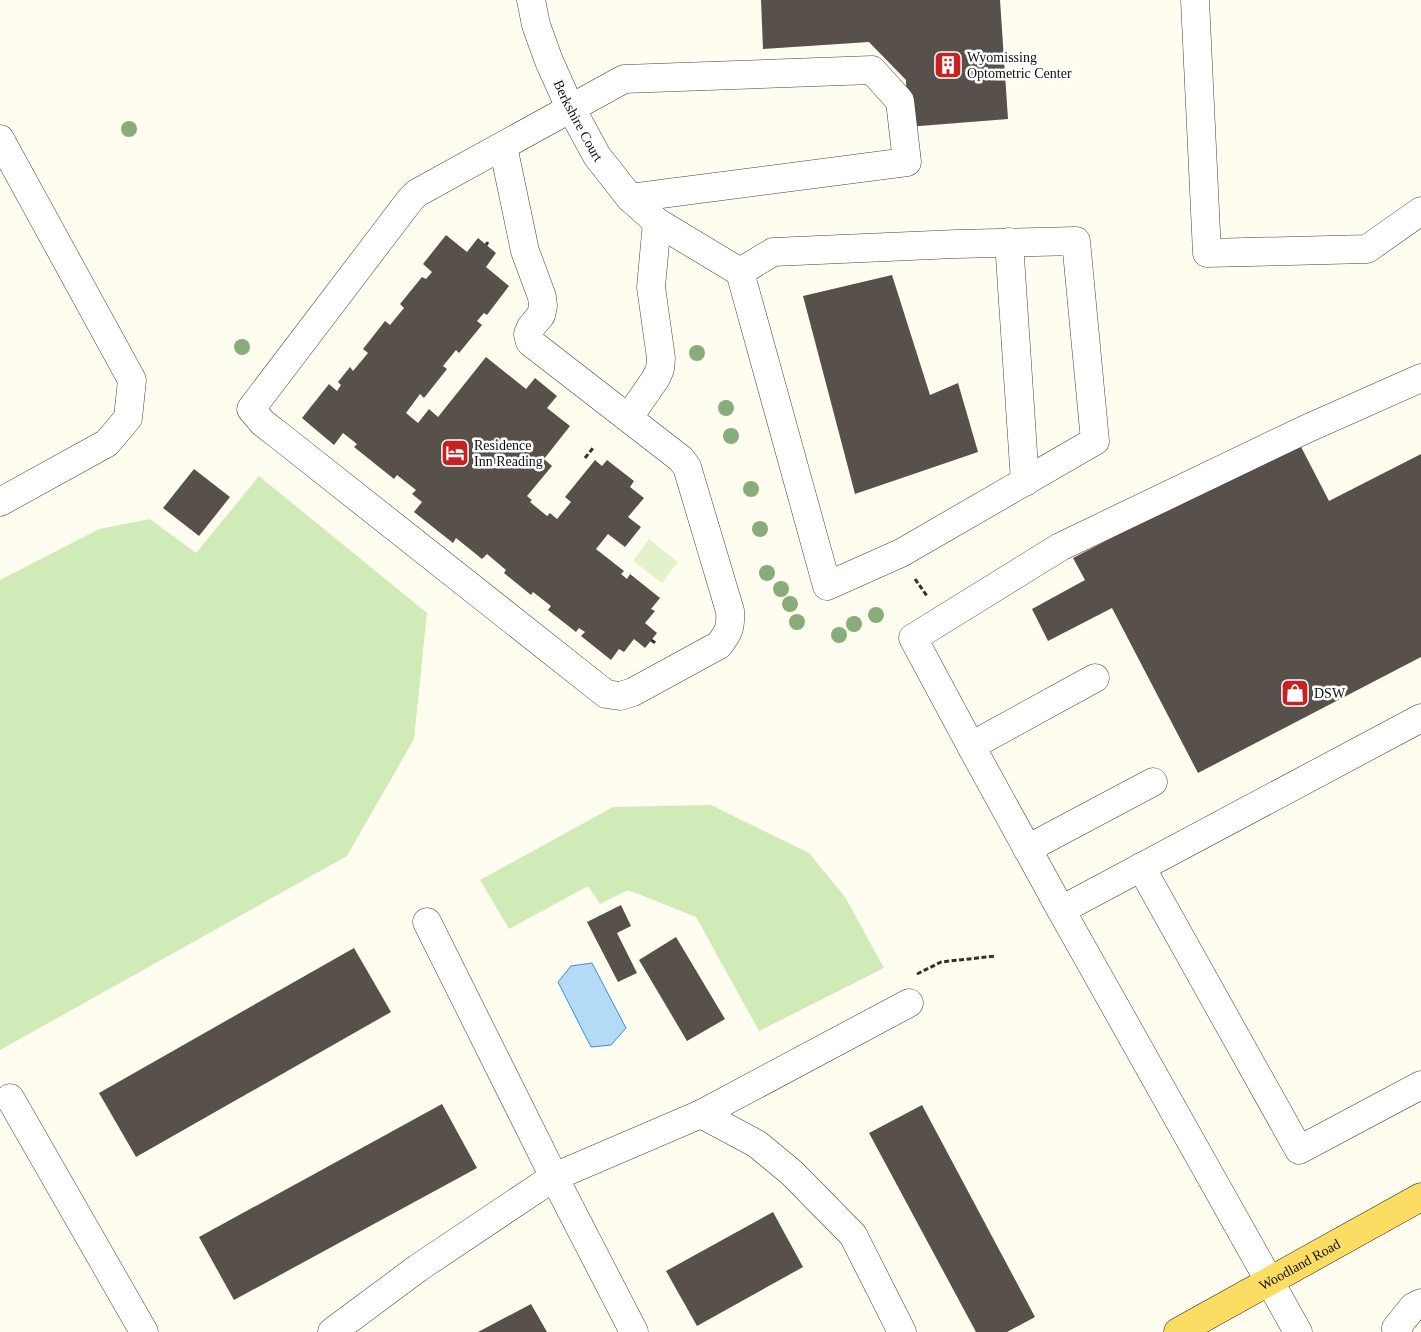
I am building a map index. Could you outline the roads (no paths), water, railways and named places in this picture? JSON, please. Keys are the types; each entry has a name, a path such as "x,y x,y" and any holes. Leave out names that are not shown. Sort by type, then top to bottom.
{"main road":[{"name":"Woodland Road","path":"1178,1332 1421,1197"}],"street":[{"name":"Berkshire Court","path":"531,0 536,25 548,61 571,109 597,156 630,198 657,222 740,272"},
{"path":"1195,0 1207,253 1367,249 1421,211"},
{"path":"503,146 526,251 542,297 541,315 528,334 530,342 675,453 687,467 730,611 731,624 728,634 719,646 633,692 620,696 606,694 263,423 251,409 410,200 418,194 503,146 624,79 872,70 900,101 907,162 630,198"},
{"path":"0,139 132,380 128,418 107,443 0,502"},
{"path":"629,417 656,378 660,369 661,358 651,287 657,222"},
{"path":"1076,241 1095,441 901,553 827,586 740,272 773,252 1009,242 1076,241"},
{"path":"1009,242 1025,482"},
{"path":"1298,1332 1027,849 913,638 1060,547 1304,430 1421,378"},
{"path":"971,746 1095,678"},
{"path":"1061,910 1421,718"},
{"path":"1027,849 1153,782"},
{"path":"1141,867 1299,1150 1421,1085"},
{"path":"426,922 634,1332"},
{"path":"332,1332 418,1268 554,1177 701,1114 909,1003"},
{"path":"10,1098 144,1332"},
{"path":"701,1114 758,1144 792,1173 853,1235 902,1332"},
{"path":"1398,1332 1396,1328 1413,1307 1421,1303"}],"water":[{"path":"592,963 626,1028 611,1045 591,1047 558,982 571,966"}],"place":[{"name":"Wyomissing Optometric Center","path":"948,65"},
{"name":"Residence Inn Reading","path":"455,453"},
{"name":"DSW","path":"1295,693"}]}
